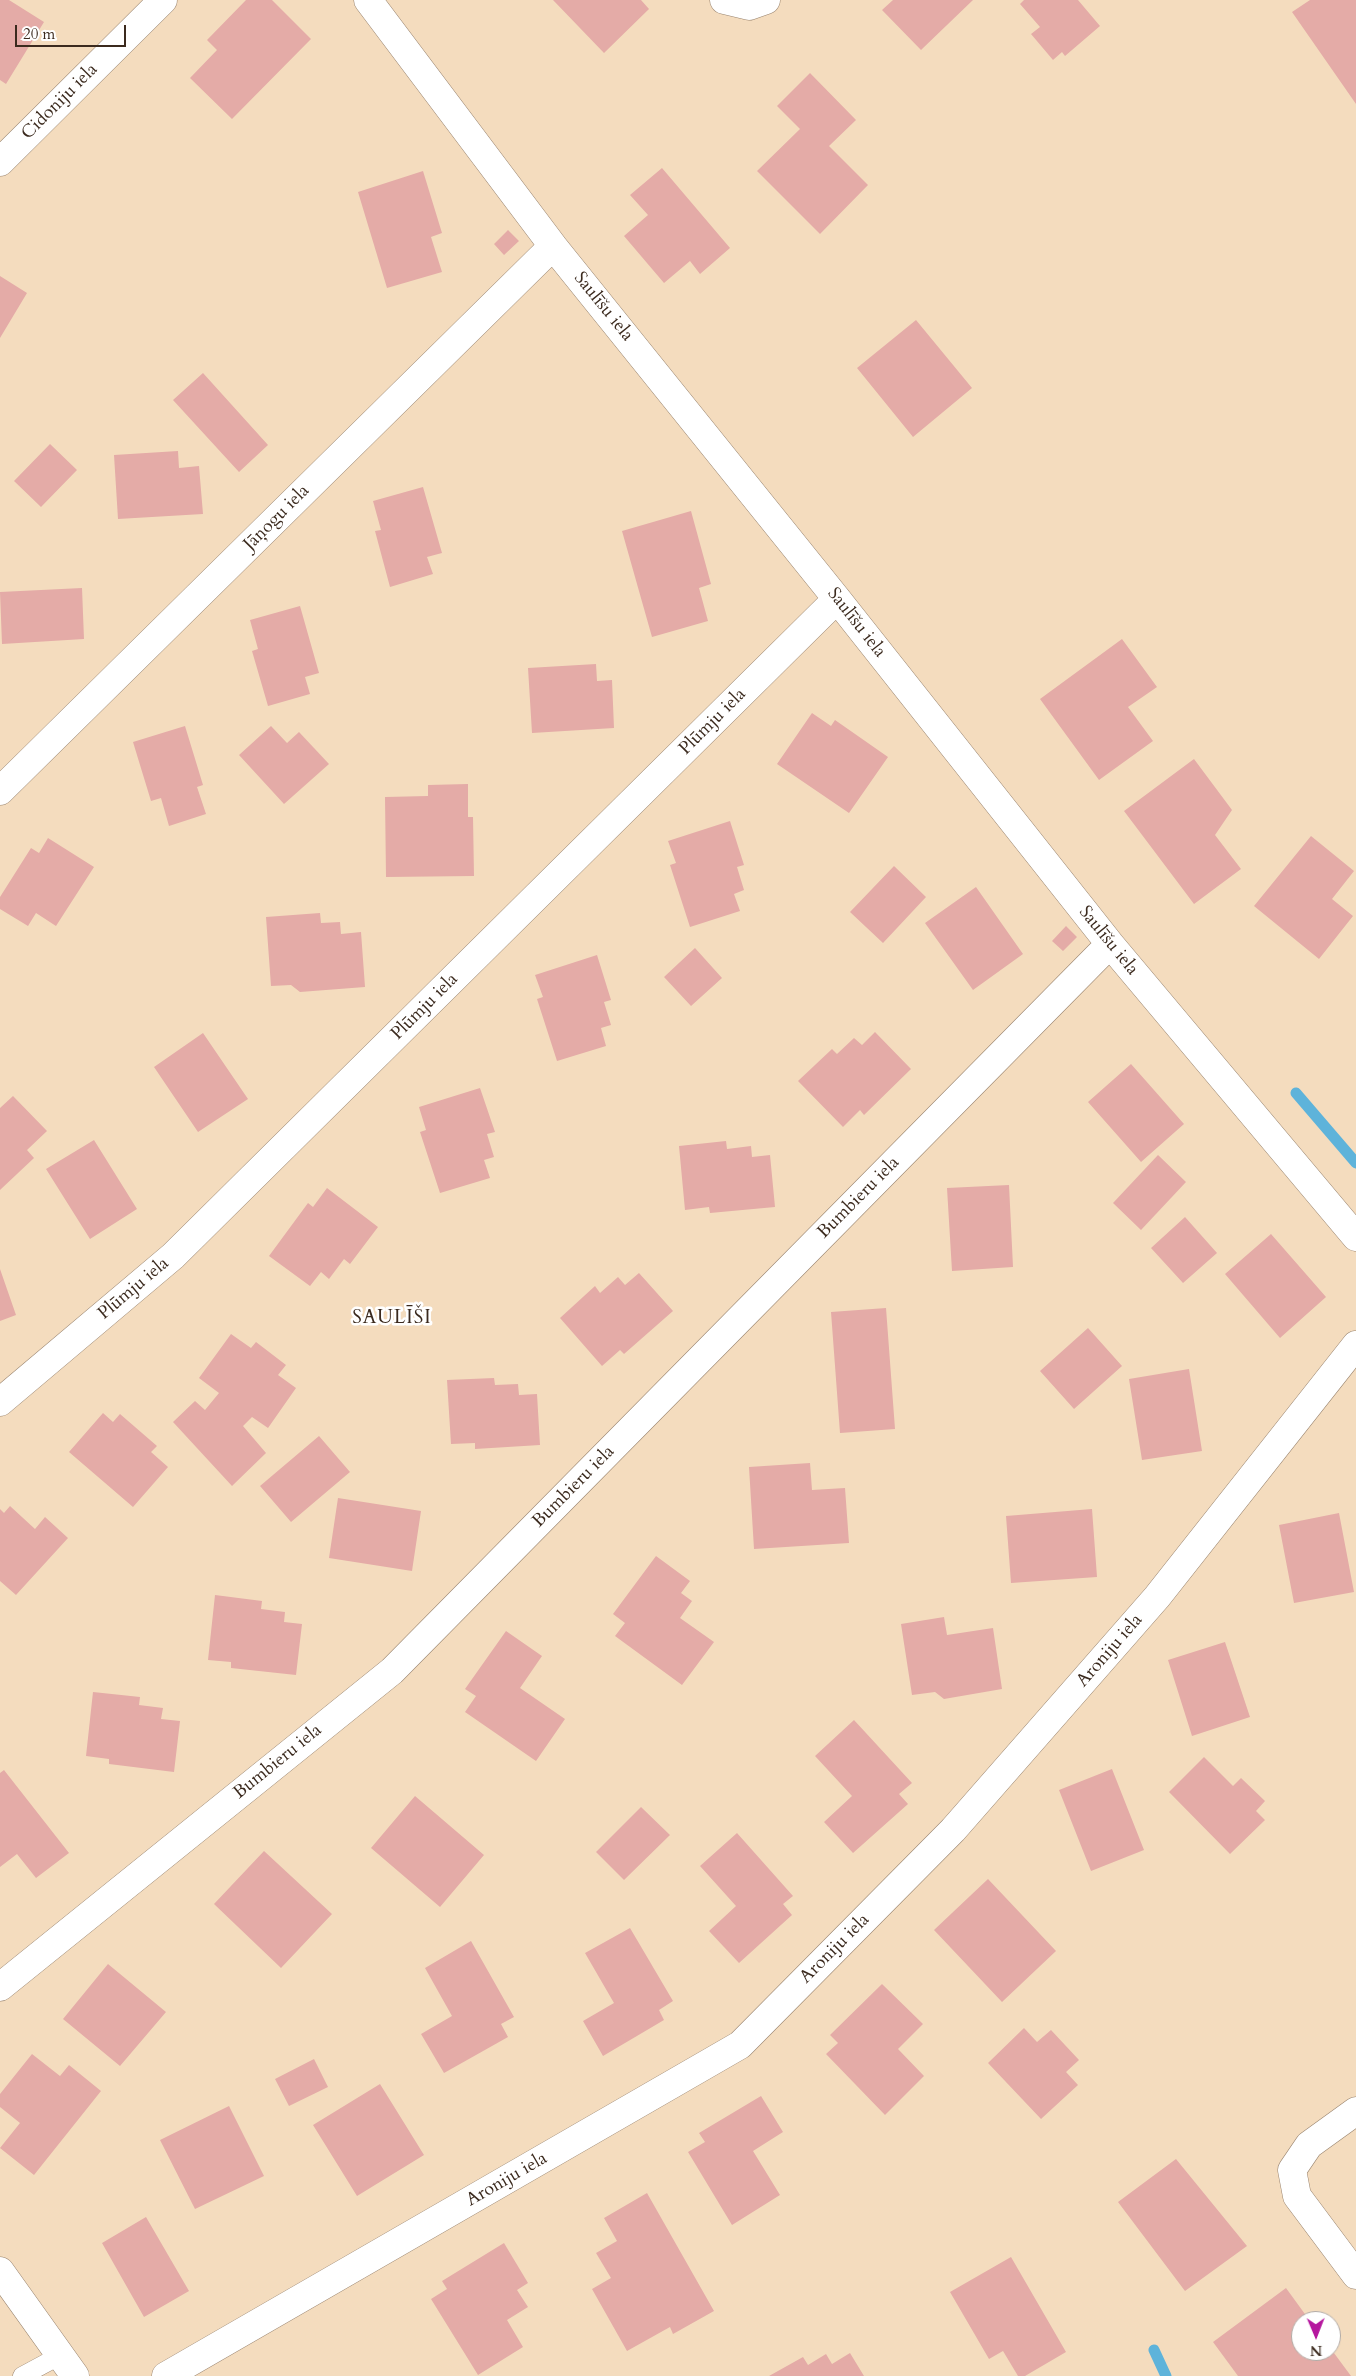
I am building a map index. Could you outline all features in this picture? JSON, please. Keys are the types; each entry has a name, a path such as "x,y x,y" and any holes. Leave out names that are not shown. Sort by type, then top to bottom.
{"street":[{"name":"Cidoniju iela","path":"0,162 163,0"},
{"name":"Saulīšu iela","path":"368,0 553,246 837,599 1110,944 1356,1237"},
{"path":"724,0 749,6 766,0"},
{"name":"Jāņogu iela","path":"0,791 553,246"},
{"name":"Plūmju iela","path":"0,1402 173,1256 837,599"},
{"name":"Bumbieru iela","path":"0,1987 392,1671 1110,944"},
{"name":"Aroniju iela","path":"166,2376 740,2045 953,1830 1157,1597 1356,1345"},
{"path":"1356,2111 1309,2145 1292,2170 1297,2196 1356,2275"},
{"path":"0,2271 68,2366"}],"lane":[{"path":"22,2376 68,2366"}],"building":[{"path":"0,0 9,0 44,22 6,84 0,80"},
{"path":"246,0 272,0 311,39 232,119 190,78 217,50 207,40"},
{"path":"553,0 641,0 649,9 604,53"},
{"path":"893,0 973,0 921,50 882,10"},
{"path":"1024,0 1078,0 1100,26 1065,56 1062,52 1053,60 1031,34 1040,27 1020,4"},
{"path":"1310,0 1356,0 1356,104 1292,12"},
{"path":"810,73 856,120 829,146 868,185 820,234 757,171 800,129 777,106"},
{"path":"662,168 730,248 700,274 690,261 664,283 624,236 648,215 630,195"},
{"path":"423,171 442,233 431,237 442,272 387,288 358,192"},
{"path":"508,230 519,241 504,255 494,244"},
{"path":"0,276 27,293 0,338"},
{"path":"916,320 972,388 913,437 857,368"},
{"path":"203,373 268,445 239,472 173,400"},
{"path":"50,444 77,470 41,507 14,481"},
{"path":"178,451 179,468 199,466 203,514 118,519 114,455"},
{"path":"423,487 442,553 427,557 433,574 390,587 375,531 381,530 373,501"},
{"path":"691,511 711,584 699,588 708,621 652,637 622,531"},
{"path":"82,588 84,639 2,644 0,592"},
{"path":"300,606 319,673 305,677 310,694 268,706 252,651 258,649 250,620"},
{"path":"1122,639 1157,687 1128,707 1153,741 1099,780 1040,699"},
{"path":"596,664 597,681 612,680 614,728 532,733 528,668"},
{"path":"812,713 831,726 835,720 888,757 849,813 777,764"},
{"path":"185,726 203,785 197,787 206,814 169,826 161,798 151,801 133,742"},
{"path":"271,726 287,743 299,732 329,764 284,804 239,755"},
{"path":"1194,759 1232,810 1215,835 1241,869 1194,904 1124,811"},
{"path":"468,784 468,817 473,817 474,876 386,877 385,797 428,796 428,785"},
{"path":"730,821 744,865 737,867 744,890 734,894 740,911 690,927 670,865 676,863 668,841"},
{"path":"1311,836 1354,871 1332,899 1353,916 1319,959 1254,906"},
{"path":"48,838 94,867 56,926 36,913 28,926 0,909 0,897 31,848 39,853"},
{"path":"894,866 926,897 883,943 850,912"},
{"path":"976,887 1023,954 973,990 925,923"},
{"path":"320,913 321,923 340,922 341,934 361,932 365,987 300,992 291,985 271,986 266,917"},
{"path":"1066,926 1077,937 1063,951 1052,941"},
{"path":"695,948 722,978 691,1006 664,977"},
{"path":"597,955 611,1000 604,1002 611,1025 601,1028 606,1046 557,1061 537,999 543,997 535,975"},
{"path":"875,1032 911,1069 864,1115 860,1110 843,1127 798,1081 832,1049 837,1054 854,1038 862,1045"},
{"path":"203,1033 248,1099 198,1132 154,1067"},
{"path":"1131,1064 1184,1124 1141,1162 1088,1102"},
{"path":"480,1088 495,1132 487,1134 494,1157 484,1160 490,1178 440,1193 420,1132 426,1130 419,1107"},
{"path":"13,1096 47,1131 27,1150 34,1158 0,1190 0,1108"},
{"path":"94,1140 137,1209 90,1239 46,1169"},
{"path":"726,1141 727,1149 751,1146 752,1157 770,1155 775,1207 710,1213 709,1207 685,1210 679,1146"},
{"path":"1158,1155 1186,1182 1141,1230 1113,1203"},
{"path":"1009,1185 1013,1267 952,1271 947,1188"},
{"path":"327,1188 378,1227 350,1264 344,1259 329,1279 321,1272 310,1286 269,1256 308,1203 313,1207"},
{"path":"1185,1217 1217,1253 1183,1283 1151,1248"},
{"path":"1271,1234 1326,1297 1280,1338 1225,1274"},
{"path":"0,1269 16,1315 0,1321"},
{"path":"639,1273 673,1311 624,1354 620,1350 602,1366 560,1318 595,1286 600,1293 618,1277 625,1285"},
{"path":"886,1308 895,1429 840,1433 831,1312"},
{"path":"1088,1328 1122,1366 1074,1409 1040,1371"},
{"path":"231,1334 251,1348 256,1342 286,1365 278,1375 296,1388 268,1428 252,1417 243,1426 266,1453 232,1486 173,1422 195,1401 205,1410 219,1393 199,1378"},
{"path":"1189,1369 1202,1451 1142,1460 1129,1379"},
{"path":"494,1378 495,1385 518,1384 519,1395 537,1394 540,1445 475,1449 475,1443 451,1444 447,1380"},
{"path":"103,1413 113,1422 120,1414 157,1446 151,1452 168,1467 133,1507 69,1452"},
{"path":"319,1436 350,1472 291,1522 260,1486"},
{"path":"810,1463 812,1490 845,1488 849,1543 754,1549 749,1467"},
{"path":"338,1498 421,1511 412,1571 329,1558"},
{"path":"10,1506 35,1529 45,1517 68,1538 16,1595 0,1581 0,1509 4,1513"},
{"path":"1092,1509 1097,1577 1011,1583 1006,1516"},
{"path":"1339,1513 1354,1592 1294,1603 1279,1525"},
{"path":"656,1556 690,1581 681,1593 692,1601 680,1618 714,1642 682,1685 615,1636 625,1623 613,1614"},
{"path":"215,1595 262,1601 261,1609 285,1612 284,1622 302,1624 296,1675 231,1668 231,1662 208,1660"},
{"path":"944,1617 947,1635 993,1628 1002,1689 944,1699 935,1692 912,1695 901,1624"},
{"path":"506,1631 542,1656 520,1688 565,1719 536,1761 465,1712 476,1696 465,1689"},
{"path":"1225,1642 1250,1717 1192,1736 1168,1660"},
{"path":"93,1692 140,1697 139,1705 163,1708 161,1719 180,1721 174,1772 109,1764 109,1759 86,1756"},
{"path":"854,1720 912,1783 899,1794 908,1804 853,1853 824,1822 852,1796 815,1756"},
{"path":"1204,1757 1233,1786 1241,1778 1265,1801 1256,1811 1265,1820 1230,1854 1169,1792"},
{"path":"1112,1769 1144,1850 1091,1871 1059,1790"},
{"path":"4,1770 69,1853 36,1878 17,1854 0,1867 0,1773"},
{"path":"415,1796 484,1855 440,1907 371,1848"},
{"path":"641,1807 670,1835 624,1880 596,1852"},
{"path":"737,1833 793,1896 783,1904 792,1915 739,1963 709,1931 736,1906 700,1866"},
{"path":"264,1851 332,1914 281,1968 214,1904"},
{"path":"988,1879 1056,1951 1002,2002 934,1930"},
{"path":"630,1928 673,2001 659,2010 664,2020 603,2056 583,2021 614,2003 585,1953"},
{"path":"471,1941 514,2017 501,2024 508,2037 444,2073 421,2034 452,2016 425,1968"},
{"path":"108,1964 166,2012 120,2066 63,2019"},
{"path":"882,1984 923,2024 898,2049 924,2076 885,2115 826,2054 838,2043 830,2035"},
{"path":"1024,2028 1037,2042 1051,2030 1079,2060 1066,2072 1078,2085 1041,2119 988,2063"},
{"path":"32,2054 60,2076 69,2065 101,2091 34,2175 0,2148 20,2123 0,2107 0,2094"},
{"path":"314,2059 328,2087 289,2106 275,2079"},
{"path":"380,2084 424,2155 357,2196 313,2125"},
{"path":"761,2096 783,2132 753,2151 780,2195 732,2225 688,2152 705,2142 699,2133"},
{"path":"229,2106 264,2176 195,2209 160,2140"},
{"path":"1176,2159 1247,2246 1185,2291 1118,2202"},
{"path":"647,2193 714,2311 673,2334 670,2327 627,2351 592,2289 611,2278 596,2253 617,2241 604,2218"},
{"path":"146,2217 189,2291 144,2317 102,2243"},
{"path":"504,2243 528,2283 517,2290 528,2307 507,2320 523,2347 478,2375 431,2299 447,2289 442,2281"},
{"path":"1011,2257 1066,2352 1025,2376 1018,2376 1003,2351 989,2359 950,2292"},
{"path":"1286,2288 1303,2311 1291,2311 1291,2361 1340,2361 1351,2376 1238,2376 1213,2342"},
{"path":"850,2353 864,2376 769,2376 803,2357 808,2365 826,2354 832,2364"}],"waterway":[{"path":"1296,1093 1356,1163"},
{"path":"1154,2350 1166,2376"}],"district":[{"name":"SAULĪŠI","path":"392,1319"}]}
